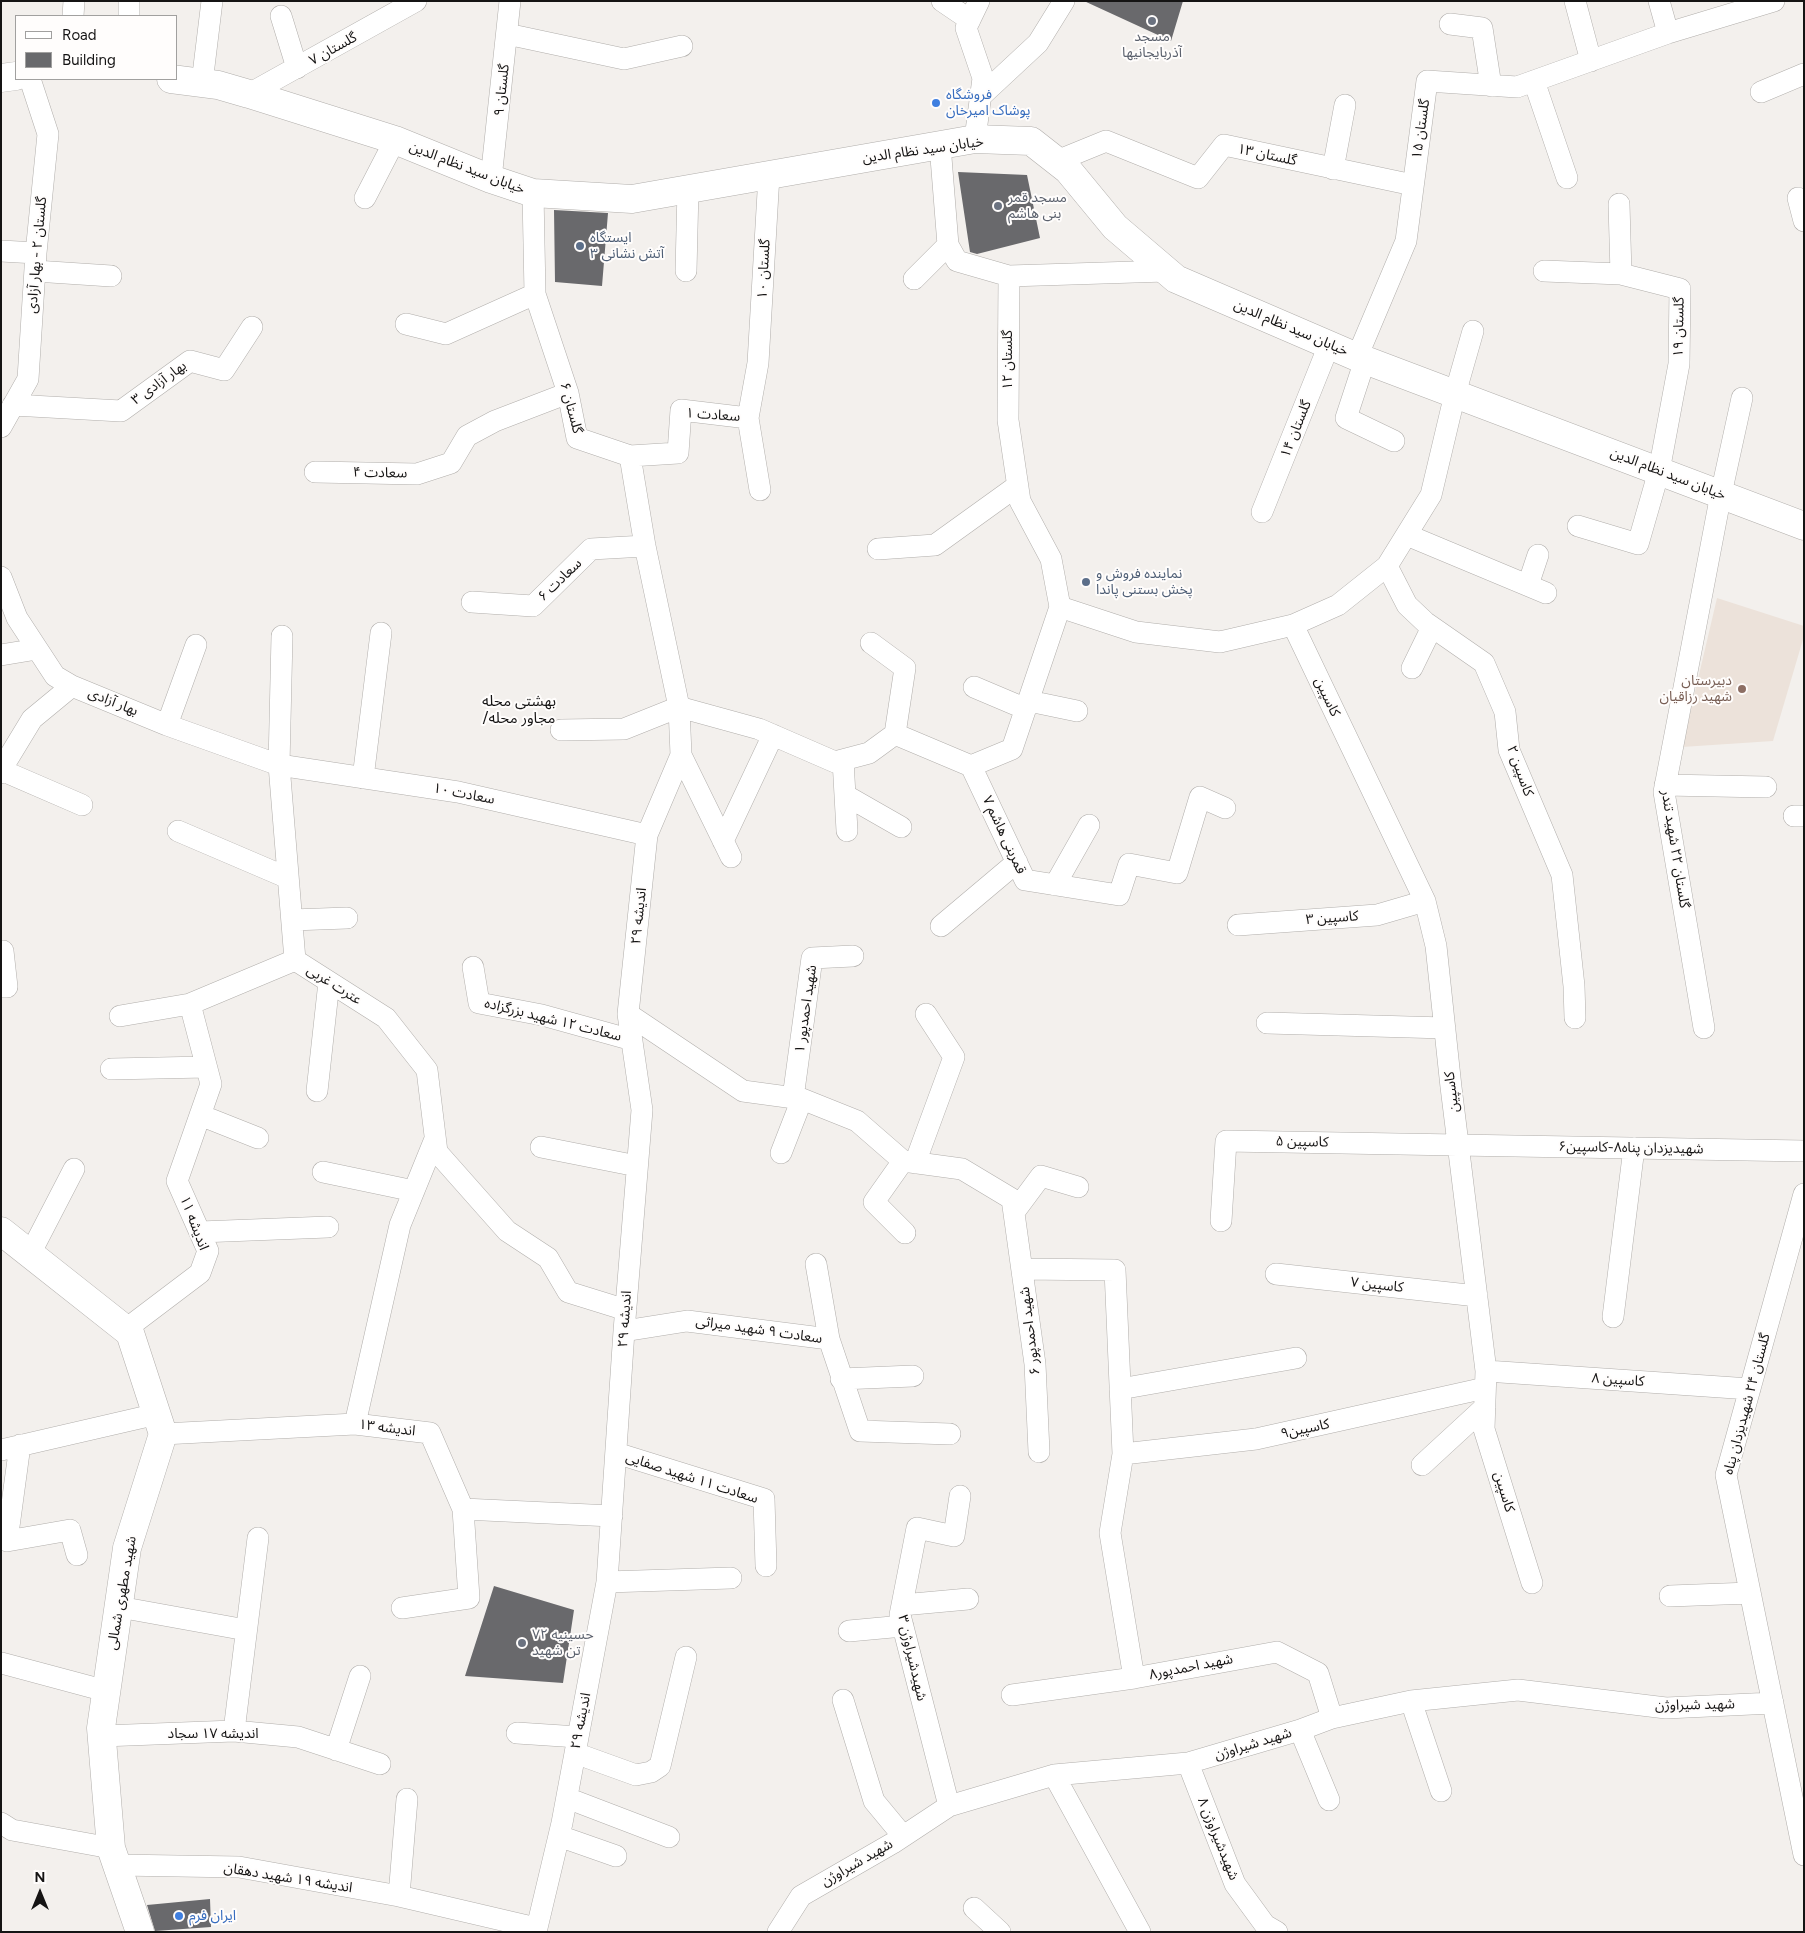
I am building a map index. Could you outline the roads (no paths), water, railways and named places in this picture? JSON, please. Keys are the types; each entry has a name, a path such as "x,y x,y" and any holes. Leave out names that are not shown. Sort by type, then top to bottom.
{"main road":[{"path":"1,78 15,76"},
{"name":"خیابان سید نظام الدین","path":"178,80 218,85 395,140 492,180 533,192 632,199 975,139 1032,141 1068,170 1115,227 1176,280 1361,358 1804,526"},
{"path":"1,1232 130,1333 160,1424"},
{"name":"شهید مطهری شمالی","path":"140,1932 114,1857 101,1728 127,1548 160,1424"}],"street":[{"path":"73,15 74,1"},
{"path":"129,1 129,15"},
{"path":"202,83 212,1"},
{"name":"گلستان ۷","path":"249,94 416,1"},
{"name":"گلستان ۹","path":"492,180 510,1"},
{"path":"942,1 970,20"},
{"path":"975,139 983,78 966,28 979,1"},
{"path":"980,97 1038,43 1064,1"},
{"path":"1575,1 1590,61"},
{"path":"1659,1 1668,33"},
{"name":"گلستان ۱۵","path":"1394,441 1346,418 1361,358 1406,240 1427,81 1517,87 1668,33 1774,1"},
{"path":"281,16 297,68"},
{"path":"1450,24 1482,28 1491,86"},
{"path":"507,34 624,59 682,46"},
{"path":"1761,92 1804,74"},
{"name":"گلستان ۲ - بهار آزادی","path":"1,427 28,378 35,262 48,134 30,80"},
{"path":"1534,81 1567,178"},
{"path":"1333,169 1345,105"},
{"path":"365,198 395,140"},
{"name":"گلستان ۱۳","path":"1057,161 1106,141 1198,178 1224,145 1413,185"},
{"path":"940,145 948,245 957,261 1009,276 1166,271"},
{"name":"گلستان ۱۰","path":"758,363 769,175"},
{"path":"686,271 688,189"},
{"name":"گلستان ۶","path":"533,192 535,294 568,393 576,438 630,456"},
{"path":"1798,198 1804,222"},
{"path":"1619,204 1621,274"},
{"path":"914,280 948,245"},
{"path":"1,251 35,262 111,276"},
{"name":"گلستان ۱۹","path":"1544,271 1621,274 1680,289 1679,364 1659,471"},
{"name":"گلستان ۱۲","path":"1009,276 1008,420 1017,486 1020,501 1051,559 1060,608"},
{"path":"406,324 446,334 535,294"},
{"name":"بهار آزادی ۳","path":"13,405 121,411 190,361 224,370 252,327"},
{"path":"895,734 971,766 1012,750 1060,608 1136,632 1220,642 1293,625 1338,605 1387,566 1432,495 1455,394 1473,331"},
{"name":"گلستان ۱۴","path":"1262,512 1329,345"},
{"name":"سعادت ۱","path":"630,456 678,453 681,410 748,418 758,363"},
{"name":"سعادت ۴","path":"315,472 416,474 452,463 467,436 495,421 568,393"},
{"name":"گلستان ۲۲ شهید تندر","path":"1704,1028 1664,792 1721,494 1742,398"},
{"path":"748,418 760,490"},
{"path":"630,456 645,546 679,707"},
{"path":"1578,526 1638,544 1659,471"},
{"path":"878,549 935,544 1017,486"},
{"path":"1407,535 1537,589 1538,555"},
{"name":"سعادت ۶","path":"472,602 533,606 591,549 645,546"},
{"name":"کاسپین ۲","path":"1387,566 1407,605 1432,627 1484,663 1505,712 1509,750 1562,875 1574,986 1575,1018"},
{"name":"بهار آزادی","path":"3,587 17,618 55,676 72,686 167,725 279,765"},
{"name":"کاسپین","path":"1293,625 1425,901 1436,946 1477,1296 1485,1389 1484,1429 1532,1583"},
{"path":"1412,668 1432,627"},
{"path":"363,778 381,633"},
{"name":"عترت غربی","path":"282,636 279,765 296,960 386,1018 427,1070 436,1145"},
{"path":"561,730 624,729 679,707 759,729 835,762 869,753 895,734 905,668 871,643"},
{"path":"167,725 196,645"},
{"path":"1,655 37,649"},
{"path":"72,686 32,719 1,772 82,805"},
{"path":"974,688 1028,705 1078,711"},
{"name":"اندیشه ۲۹","path":"536,1930 567,1798 608,1582 624,1331 642,1110 628,1014 648,836 681,755 679,707"},
{"path":"681,755 727,849 772,735"},
{"path":"844,760 847,831"},
{"name":"سعادت ۱۰","path":"279,765 458,792 648,836"},
{"name":"قمربنی هاشم ۷","path":"971,766 1025,880 1055,885 1119,895 1129,864 1177,872 1200,798 1225,808"},
{"path":"1665,785 1766,787"},
{"path":"845,795 901,827"},
{"path":"1055,885 1088,825"},
{"path":"178,831 288,878"},
{"path":"941,926 1017,862"},
{"name":"کاسپین ۳","path":"1238,925 1377,916 1425,901"},
{"path":"292,920 346,918"},
{"path":"1,987 7,987 3,951"},
{"name":"شهید احمدپور ۱","path":"798,1099 812,958 852,956"},
{"path":"120,1016 190,1004 296,960"},
{"name":"سعادت ۱۲ شهید بزرگزاده","path":"473,967 479,1003 542,1015 632,1040"},
{"path":"317,1091 329,982"},
{"path":"111,1069 209,1076 190,1004"},
{"path":"628,1014 743,1091 798,1099 857,1121 909,1162 962,1169 1012,1199 1015,1211"},
{"path":"905,1233 874,1202 909,1162 954,1057 926,1014"},
{"path":"1267,1023 1445,1028"},
{"name":"اندیشه ۱۱","path":"126,1330 200,1273 208,1251 178,1181 200,1114 209,1076"},
{"path":"781,1153 798,1099"},
{"path":"200,1114 258,1138"},
{"name":"کاسپین ۵","path":"1221,1221 1226,1141 1458,1144"},
{"name":"شهیدیزدان پناه۸-کاسپین۶","path":"1458,1144 1804,1151"},
{"path":"355,1424 400,1225 436,1145 507,1231 548,1258 568,1292 626,1310"},
{"path":"541,1147 637,1166"},
{"path":"1613,1317 1634,1148"},
{"path":"30,1254 74,1169"},
{"path":"323,1172 414,1191"},
{"path":"1015,1211 1041,1176 1078,1187"},
{"name":"گلستان ۲۴ شهیدیزدان پناه","path":"1804,1194 1726,1475 1804,1855"},
{"name":"شهید احمدپور ۶","path":"1015,1211 1035,1364 1039,1452"},
{"path":"200,1232 328,1227"},
{"path":"816,1264 829,1339"},
{"path":"1022,1269 1115,1270 1123,1454 1110,1534 1134,1678"},
{"name":"کاسپین ۷","path":"1276,1274 1477,1296"},
{"name":"سعادت ۹ شهید میراثی","path":"624,1331 687,1321 829,1339 860,1431 950,1434"},
{"path":"1120,1389 1296,1358"},
{"path":"841,1379 913,1376"},
{"path":"1422,1465 1485,1389"},
{"name":"کاسپین ۸","path":"1485,1389 1750,1389"},
{"name":"کاسپین۹","path":"1123,1454 1256,1439 1485,1389"},
{"name":"اندیشه ۱۳","path":"11,1448 160,1424 355,1424 430,1433 463,1509 469,1598 402,1608"},
{"path":"11,1448 7,1541 70,1530 77,1555"},
{"name":"سعادت ۱۱ شهید صفایی","path":"616,1453 764,1499 766,1566"},
{"name":"شهیدشیراوژن ۳","path":"949,1806 902,1616 917,1528 954,1536 960,1496"},
{"path":"463,1509 612,1516"},
{"path":"234,1731 258,1538"},
{"path":"608,1582 731,1578"},
{"path":"1670,1596 1750,1593"},
{"path":"848,1631 968,1599"},
{"path":"119,1607 246,1630"},
{"name":"شهید احمدپور۸","path":"1012,1695 1134,1678 1276,1652 1318,1673 1332,1718"},
{"path":"517,1732 577,1745 636,1774 651,1772 660,1766 686,1657"},
{"path":"1,1663 106,1691"},
{"path":"336,1750 360,1676"},
{"name":"شهید شیراوژن","path":"778,1932 801,1896 903,1836 949,1806 1054,1776 1188,1763 1300,1730 1332,1718 1411,1701 1518,1690 1666,1708 1773,1703"},
{"path":"844,1700 874,1801 903,1836"},
{"path":"1411,1701 1441,1791"},
{"path":"1300,1730 1329,1800"},
{"name":"اندیشه ۱۷ سجاد","path":"102,1736 234,1731 298,1738 380,1764"},
{"name":"شهیدشیراوژن ۸","path":"1188,1763 1235,1884 1265,1925 1277,1932"},
{"path":"1054,1776 1140,1932"},
{"path":"399,1896 408,1798"},
{"path":"567,1798 669,1838"},
{"name":"اندیشه ۱۹ شهید دهقان","path":"1,1823 12,1830 114,1857 239,1867 399,1896 536,1930"},
{"path":"559,1836 616,1856"},
{"path":"974,1908 1000,1932"}],"place":[{"name":"مسجد آذربایجانیها","path":"1152,21"},
{"name":"فروشگاه پوشاک امیرخان","path":"936,103"},
{"name":"مسجد قمر بنی هاشم","path":"998,206"},
{"name":"ایستگاه آتش نشانی ۳","path":"580,246"},
{"name":"نماینده فروش و پخش بستنی پاندا","path":"1086,582"},
{"name":"دبیرستان شهید رزاقیان","path":"1742,689"},
{"name":"حسینیه ۷۲ تن شهید","path":"522,1643"},
{"name":"ایران فرم","path":"179,1916"}],"district":[{"name":"بهشتی محله /مجاور محله","path":"519,710"}]}
